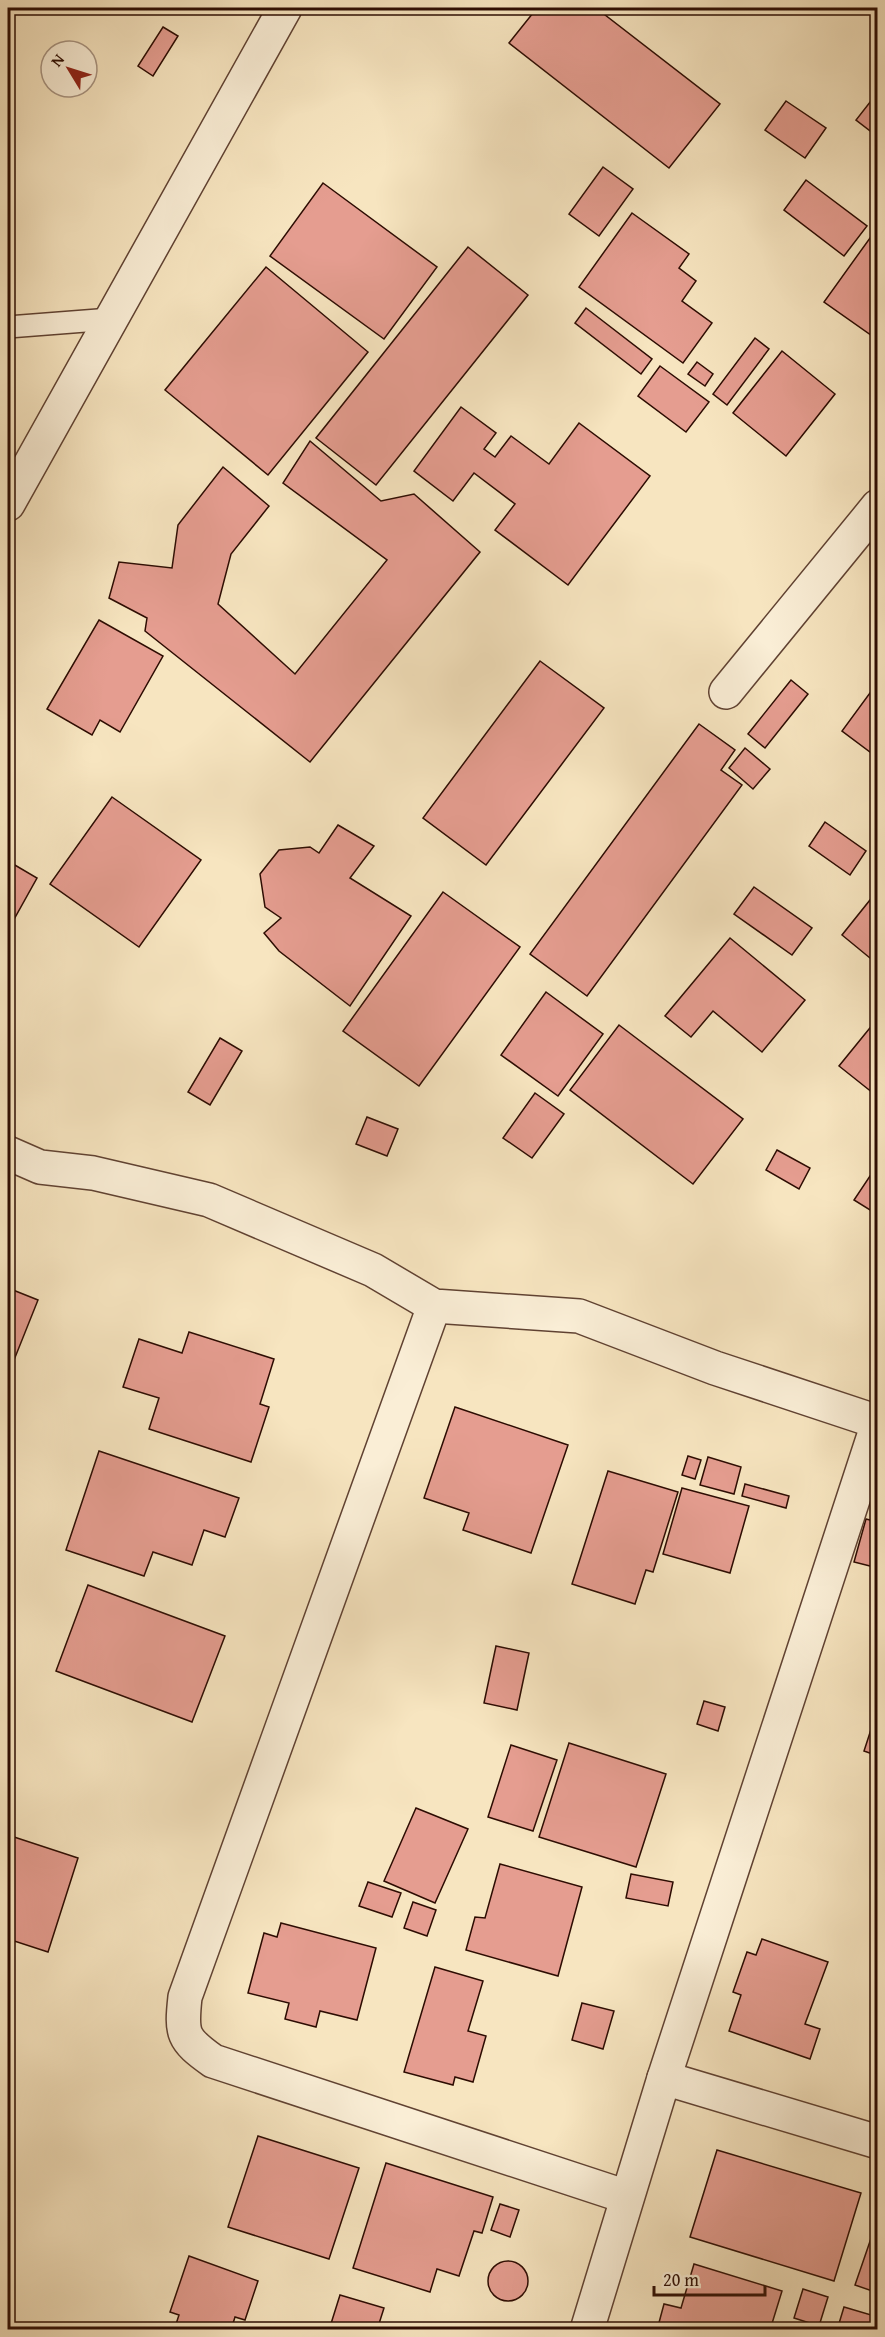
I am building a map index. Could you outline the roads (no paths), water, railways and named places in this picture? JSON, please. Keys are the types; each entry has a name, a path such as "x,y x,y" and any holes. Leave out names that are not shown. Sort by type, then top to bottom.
{"street":[{"path":"8,504 285,8"},
{"path":"726,692 878,506"},
{"path":"8,1153 40,1167 93,1173 209,1200 373,1270 434,1306 579,1316 715,1368 878,1423 664,2078 587,2330"},
{"path":"434,1306 185,1997 182,2026 192,2046 213,2061 627,2198"},
{"path":"664,2078 878,2142"}],"lane":[{"path":"8,327 111,319"}]}
